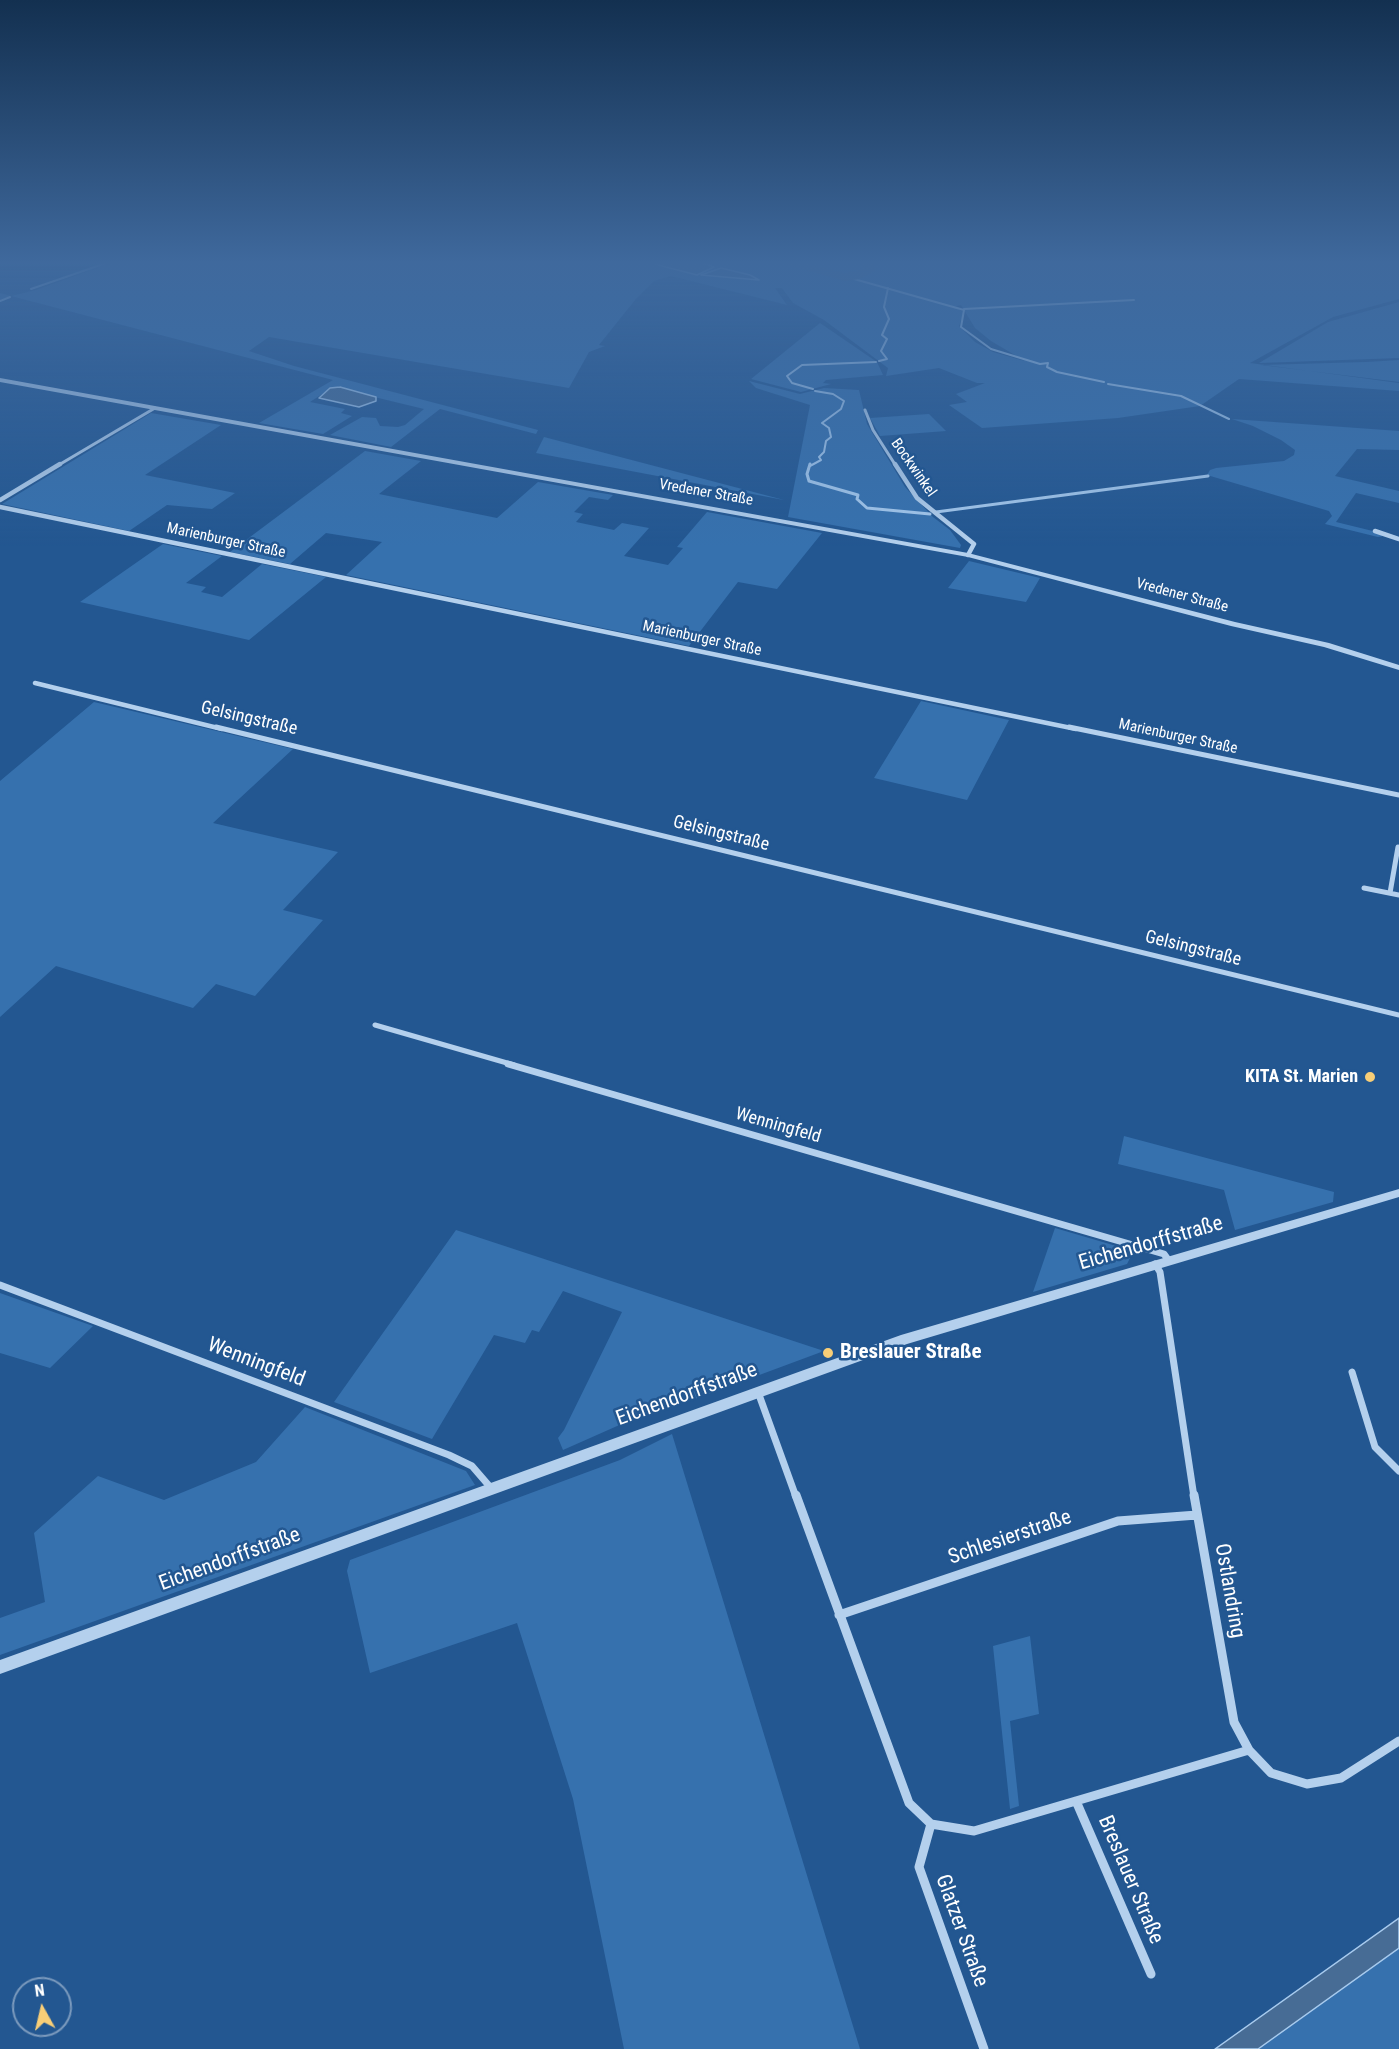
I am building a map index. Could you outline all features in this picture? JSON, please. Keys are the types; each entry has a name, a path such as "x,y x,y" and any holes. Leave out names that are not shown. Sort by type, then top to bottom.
{"street":[{"name":"Vredener Straße","path":"0,380 968,555 1234,624 1326,645 1399,668"},
{"path":"0,500 154,408"},
{"name":"Bockwinkel","path":"865,410 873,430 916,498 974,544 968,555"},
{"name":"Marienburger Straße","path":"0,507 1399,795"},
{"path":"1375,531 1379,535 1399,539"},
{"name":"Gelsingstraße","path":"35,683 1399,1015"},
{"path":"1390,893 1398,847"},
{"path":"1364,888 1399,895"},
{"name":"Wenningfeld","path":"375,1025 1164,1254 1162,1263"},
{"name":"Eichendorffstraße","path":"0,1667 904,1339 1399,1193"},
{"name":"Ostlandring","path":"1162,1263 1160,1272 1197,1515 1234,1722 1249,1750 1271,1773 1307,1784 1341,1778 1399,1741"},
{"name":"Wenningfeld","path":"0,1285 449,1455 472,1466 491,1488"},
{"path":"1352,1372 1375,1447 1399,1471"},
{"path":"758,1391 909,1803 931,1824"},
{"name":"Schlesierstraße","path":"839,1615 1118,1521 1197,1515"},
{"name":"Breslauer Straße","path":"931,1824 974,1831 1249,1750"},
{"name":"Breslauer Straße","path":"1076,1801 1151,1974"},
{"name":"Glatzer Straße","path":"931,1824 919,1867 984,2049"}],"shaded area":[{"path":"240,356 263,356 294,366 538,430 536,434 440,409 391,447 330,435 362,417 376,418 380,426 398,427 405,425 424,409 333,387 310,402 345,409 341,413 352,416 323,434 259,423 333,380"},
{"path":"379,356 587,356 569,388"},
{"path":"780,356 868,356 877,362 883,375 826,380 823,383 831,384 801,392 751,379"},
{"path":"871,356 1006,356 1025,361 1016,356 1263,356 1250,363 1399,383 1399,391 1239,379 1200,406 1118,418 982,428 949,405 967,402 956,394 985,383 977,383 939,368 886,376 888,368"},
{"path":"1271,356 1399,356 1399,358 1259,363"},
{"path":"1399,360 1399,382 1261,365 1366,362"},
{"path":"749,381 800,394 824,388 859,390 867,424 905,487 933,517 950,530 961,545 960,548 788,517 810,405 756,388"},
{"path":"340,387 376,397 376,401 359,407 319,398 330,388"},
{"path":"151,413 221,425 145,475 235,493 212,509 167,505 129,531 2,504"},
{"path":"929,414 946,431 880,436 870,418"},
{"path":"1232,419 1399,431 1399,450 1357,449 1335,476 1399,491 1399,503 1356,493 1336,522 1389,535 1378,537 1325,524 1332,516 1329,511 1207,475 1210,470 1216,468 1284,461 1294,455 1295,450 1281,440 1253,426"},
{"path":"544,437 784,500 536,453"},
{"path":"365,451 421,461 379,494 497,518 538,482 613,495 608,500 589,497 574,512 583,514 576,522 614,530 622,523 649,528 624,556 668,565 683,548 677,547 707,512 822,533 777,589 738,582 689,646 346,575 382,542 326,533 290,564 230,552"},
{"path":"163,544 222,556 186,583 206,587 201,592 222,597 262,564 326,577 249,640 80,602"},
{"path":"969,561 1040,578 1026,602 948,588"},
{"path":"921,701 1009,720 967,800 874,778"},
{"path":"94,702 293,749 213,823 338,852 283,910 323,920 255,996 216,984 193,1008 56,966 0,1017 0,781"},
{"path":"1124,1136 1334,1192 1333,1202 1235,1230 1224,1190 1118,1164"},
{"path":"1055,1228 1123,1248 1129,1252 1130,1258 1127,1264 1033,1292"},
{"path":"456,1230 824,1351 657,1413 651,1411 563,1450 558,1438 622,1312 563,1291 539,1332 532,1330 525,1343 494,1335 432,1439 334,1402"},
{"path":"0,1293 93,1326 50,1368 0,1353"},
{"path":"305,1407 466,1471 475,1485 0,1655 0,1618 45,1602 34,1533 98,1476 164,1500 256,1462"},
{"path":"672,1434 860,2049 624,2049 573,1799 517,1623 370,1673 347,1571 350,1560 620,1460"},
{"path":"1030,1636 1039,1714 1010,1721 1019,1806 1010,1809 993,1646"},
{"path":"1399,1918 1399,1948 1258,2049 1215,2049"},
{"path":"1399,1948 1399,2049 1258,2049"}],"waterway":[{"path":"879,361 887,359 884,356"},
{"path":"1013,356 1040,364 1048,363 1047,367 1057,372 1104,382"},
{"path":"813,389 792,383 787,376 802,365 876,362"},
{"path":"1108,384 1181,396 1229,419"},
{"path":"810,466 821,460 819,457 824,452 826,441 831,437 829,428 822,423 841,409 844,401 833,394 815,391"},
{"path":"810,464 807,474 809,481 858,495 857,499 867,508 930,514"},
{"path":"936,512 1208,476"}],"place":[{"name":"KITA St. Marien","path":"1370,1077"},
{"name":"Breslauer Straße","path":"828,1353"}]}
